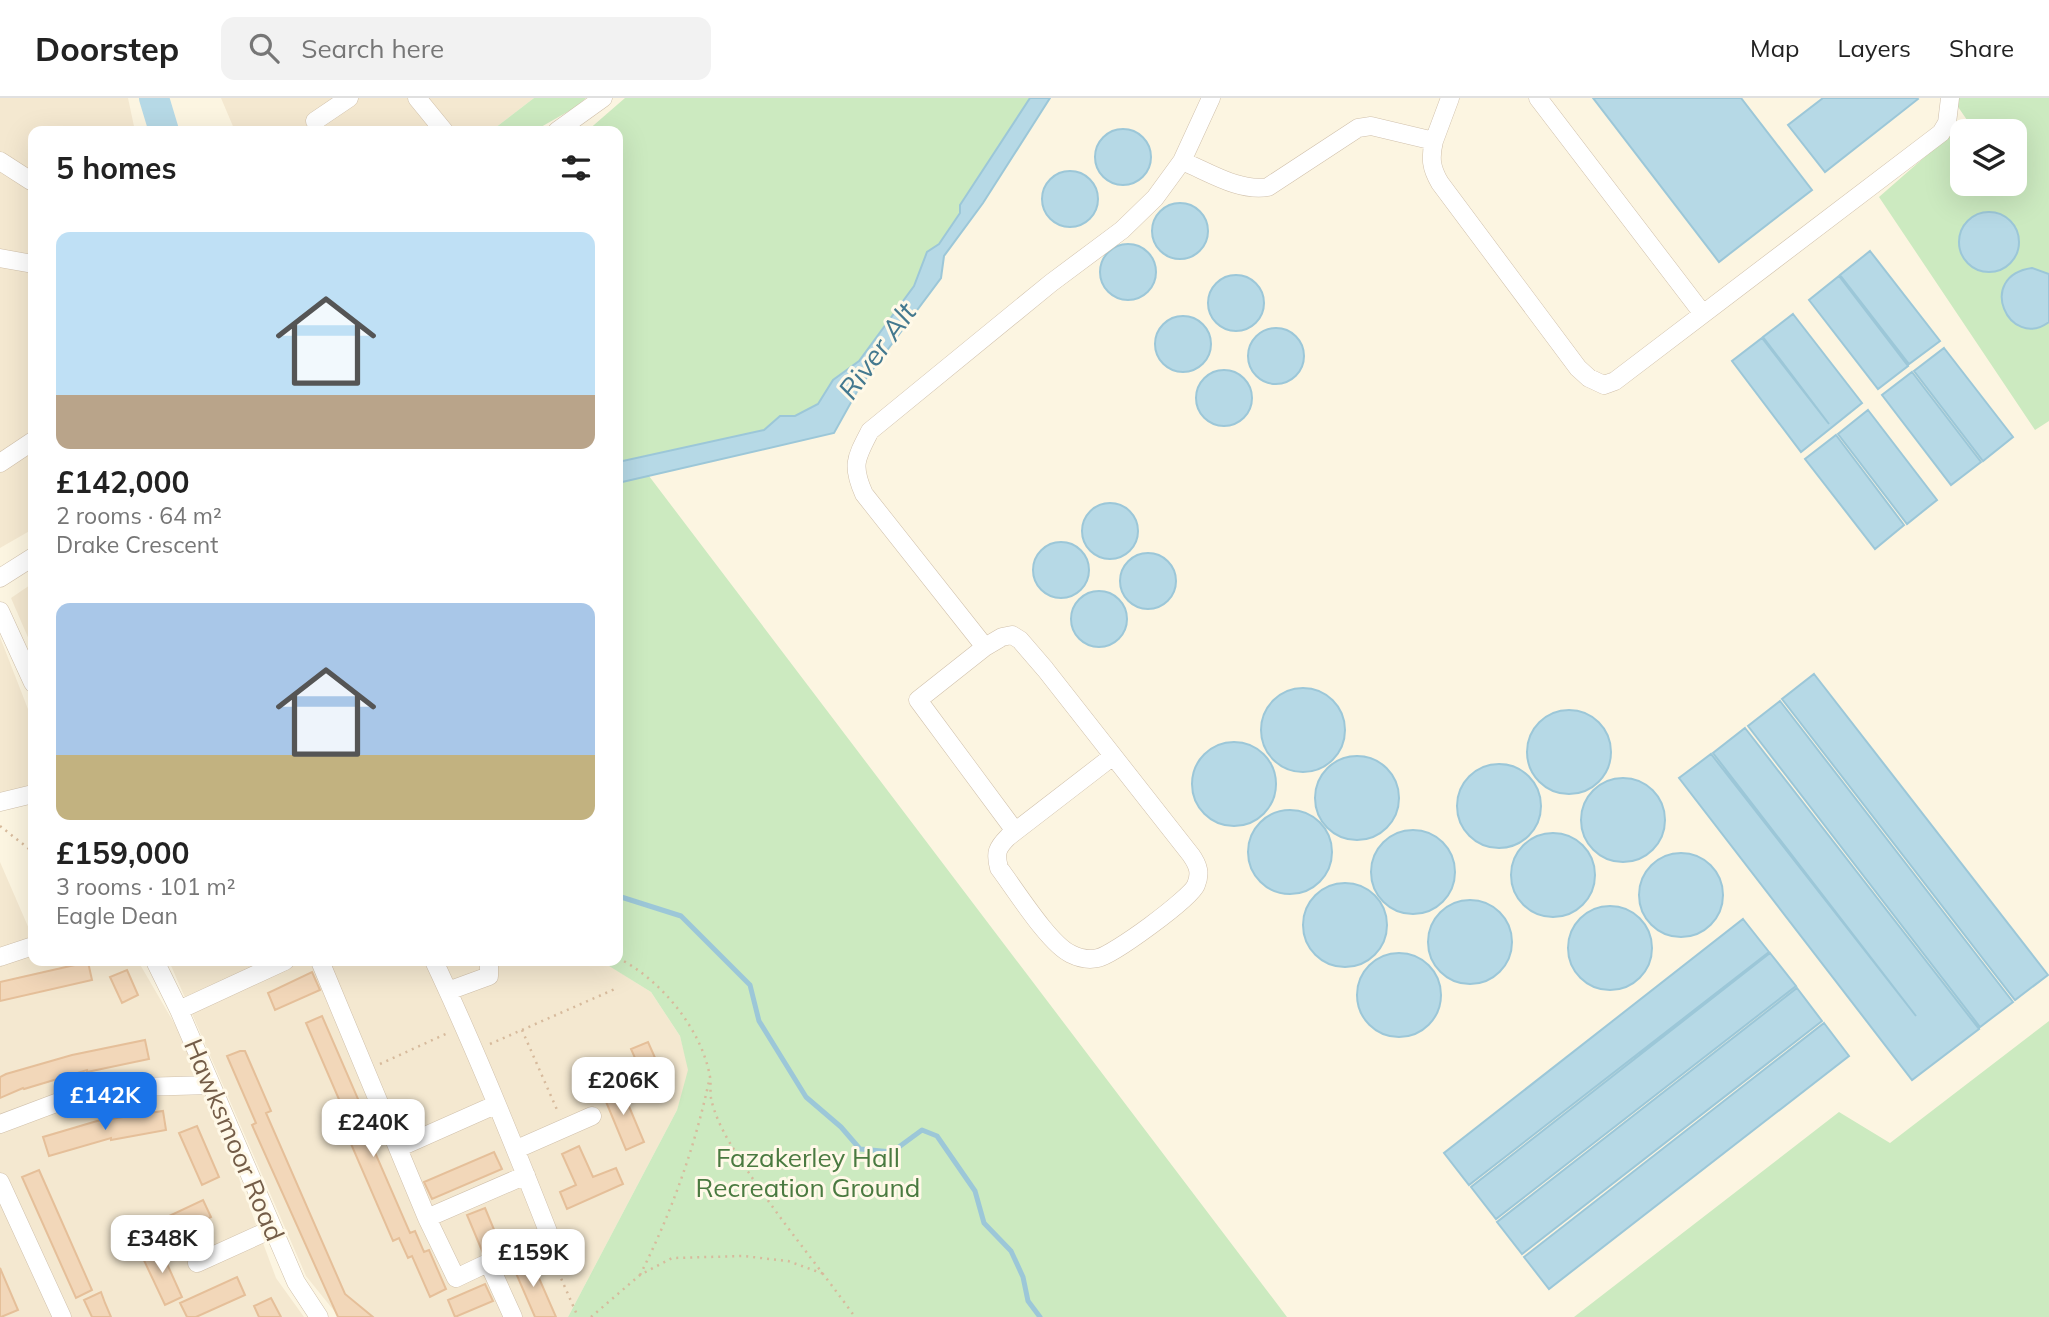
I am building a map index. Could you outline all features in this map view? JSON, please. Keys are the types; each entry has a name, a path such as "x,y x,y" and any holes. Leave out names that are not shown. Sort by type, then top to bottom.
{"street":[{"path":"316,121 349,98"},
{"path":"417,98 440,126"},
{"path":"564,126 603,98"},
{"path":"985,647 864,494 855,475 855,460 870,431 1051,283 1122,230 1155,198 1182,161 1211,98"},
{"path":"1538,98 1703,314"},
{"path":"1448,99 1430,156 1440,183 1578,369 1604,385 1615,382 1941,133 1947,123 1950,98"},
{"path":"1182,161 1243,187 1255,189 1268,187 1357,128 1371,126 1434,141"},
{"path":"0,161 28,179"},
{"path":"0,258 28,263"},
{"path":"0,463 28,444"},
{"path":"0,578 28,560"},
{"path":"0,611 28,672"},
{"path":"1015,831 918,701 985,647 1002,637 1012,635 1020,640 1113,756 1198,865 1196,886 1181,902 1111,953 1097,959 1083,958 1070,954 1056,942 999,868 997,848 1015,831 1113,756"},
{"path":"0,802 28,795"},
{"path":"0,957 28,948"},
{"name":"Hawksmoor Road","path":"157,966 296,1282 319,1317"},
{"path":"179,1010 274,966"},
{"path":"322,966 427,1218 456,1278 546,1235 517,1149 495,1105 436,966"},
{"path":"448,991 489,976 489,966"},
{"path":"0,1124 64,1100 139,1087 210,1085"},
{"path":"398,1148 495,1105"},
{"path":"517,1149 592,1116"},
{"path":"427,1218 526,1175"},
{"path":"0,1182 62,1317"},
{"path":"197,1263 272,1229"},
{"path":"489,1264 513,1317"}],"path":[{"path":"0,826 28,848"},
{"path":"623,960 638,968 661,987 696,1037 710,1076 711,1100 730,1144 765,1199 855,1317"},
{"path":"474,1051 615,989"},
{"path":"367,1070 463,1026"},
{"path":"522,1030 565,1128"},
{"path":"640,1275 660,1235 702,1114 710,1076"},
{"path":"546,1235 578,1317"},
{"path":"591,1317 640,1275 672,1258 712,1255 788,1261 825,1275"}],"shaded area":[{"path":"0,98 128,98 134,126 28,126 28,532 0,548"},
{"path":"221,98 534,98 498,126 233,126"},
{"path":"28,586 28,637 11,598"},
{"path":"0,637 28,709 28,794 0,802"},
{"path":"0,862 28,926 28,966 141,966 210,1085 221,1130 276,1278 304,1317 0,1317"},
{"path":"171,966 610,966 651,992 680,1036 689,1070 677,1110 568,1317 339,1317 306,1276"}],"green space":[{"path":"534,98 586,98 576,107 543,126 498,126"},
{"path":"625,98 1030,98 960,205 960,213 939,244 927,252 914,286 859,361 833,380 818,404 795,416 780,416 764,430 623,461 623,126 593,126"},
{"path":"1952,98 2049,98 2049,421 2035,430 1879,197 1950,135 1950,196 2027,196 2027,119 1966,119"},
{"name":"Fazakerley Hall Recreation Ground","path":"649,476 1287,1317 568,1317 677,1110 688,1070 680,1036 651,992 609,966 623,966 623,482"},
{"path":"2049,1021 2049,1317 1574,1317 1839,1112 1890,1143"}],"water":[{"path":"1030,98 1050,98 983,203 944,256 941,278 859,388 834,433 623,482 623,461 764,430 780,416 795,416 818,404 833,380 859,361 914,286 927,252 939,244 960,213 960,205"},
{"path":"1593,98 1741,98 1812,190 1719,262"},
{"path":"1823,98 1918,99 1825,172 1788,125"},
{"path":"1123,129 1134,131 1143,137 1149,146 1149,168 1143,177 1134,183 1123,185 1112,183 1103,177 1097,168 1095,157 1097,146 1103,137 1112,131"},
{"path":"1065,171 1075,171 1090,179 1096,188 1096,210 1090,219 1075,227 1065,227 1047,215 1042,204 1042,194 1054,176"},
{"path":"1175,203 1185,203 1200,211 1206,220 1206,242 1200,251 1185,259 1175,259 1157,247 1152,236 1152,226 1164,208"},
{"path":"1989,212 2006,217 2014,225 2019,242 2014,259 2006,267 1989,272 1972,267 1964,259 1959,242 1964,225 1972,217"},
{"path":"1123,244 1133,244 1148,252 1154,261 1154,283 1148,292 1133,300 1123,300 1105,288 1100,277 1100,267 1112,249"},
{"path":"1870,251 1940,341 1909,364 1840,275"},
{"path":"2032,268 2049,274 2049,322 2034,328 2021,327 2011,320 2004,309 2002,296 2005,284 2015,274"},
{"path":"1231,275 1241,275 1256,283 1262,292 1262,314 1256,323 1241,331 1231,331 1213,319 1208,308 1208,298 1220,280"},
{"path":"1839,276 1908,366 1878,389 1809,300"},
{"path":"1793,314 1862,403 1801,452 1732,361 1762,338 1829,424 1763,337"},
{"path":"1178,316 1188,316 1203,324 1209,333 1209,355 1203,364 1188,372 1178,372 1160,360 1155,349 1155,339 1167,321"},
{"path":"1276,328 1287,330 1296,336 1302,345 1302,367 1296,376 1287,382 1276,384 1265,382 1256,376 1250,367 1248,356 1250,345 1256,336 1265,330"},
{"path":"1944,348 2013,437 1983,461 1914,371"},
{"path":"1219,370 1229,370 1244,378 1250,387 1250,409 1244,418 1229,426 1219,426 1201,414 1196,403 1196,393 1208,375"},
{"path":"1912,372 1981,462 1951,485 1882,395"},
{"path":"1868,410 1937,500 1907,524 1838,434"},
{"path":"1836,435 1904,525 1875,549 1805,459"},
{"path":"1110,503 1121,505 1130,511 1136,520 1136,542 1130,551 1121,557 1110,559 1099,557 1090,551 1084,542 1082,531 1084,520 1090,511 1099,505"},
{"path":"1061,542 1072,544 1081,550 1087,559 1087,581 1081,590 1072,596 1061,598 1050,596 1041,590 1035,581 1033,570 1035,559 1041,550 1050,544"},
{"path":"1143,553 1153,553 1168,561 1174,570 1174,592 1168,601 1153,609 1143,609 1125,597 1120,586 1120,576 1132,558"},
{"path":"1094,591 1104,591 1119,599 1125,608 1125,630 1119,639 1104,647 1094,647 1076,635 1071,624 1071,614 1083,596"},
{"path":"1814,674 2048,975 2015,1000 1782,699"},
{"path":"1303,688 1319,691 1333,700 1342,714 1345,730 1342,746 1333,760 1319,769 1303,772 1287,769 1273,760 1264,746 1261,730 1264,714 1273,700 1287,691"},
{"path":"1780,701 2013,1002 1980,1027 1748,726"},
{"path":"1569,710 1585,713 1599,722 1608,736 1611,752 1608,768 1599,782 1585,791 1569,794 1553,791 1539,782 1530,768 1527,752 1530,736 1539,722 1553,713"},
{"path":"1745,728 1979,1029 1912,1080 1679,778 1711,754 1916,1016 1713,753"},
{"path":"1234,742 1250,745 1264,754 1273,768 1276,784 1273,800 1264,814 1250,823 1234,826 1218,823 1204,814 1195,800 1192,784 1195,768 1204,754 1218,745"},
{"path":"1357,756 1373,759 1387,768 1396,782 1399,798 1396,814 1387,828 1373,837 1357,840 1341,837 1327,828 1318,814 1315,798 1318,782 1327,768 1341,759"},
{"path":"1499,764 1515,767 1529,776 1538,790 1541,806 1538,822 1529,836 1515,845 1499,848 1483,845 1469,836 1460,822 1457,806 1460,790 1469,776 1483,767"},
{"path":"1623,778 1639,781 1653,790 1662,804 1665,820 1662,836 1653,850 1639,859 1623,862 1607,859 1593,850 1584,836 1581,820 1584,804 1593,790 1607,781"},
{"path":"1290,810 1306,813 1320,822 1329,836 1332,852 1329,868 1320,882 1306,891 1290,894 1274,891 1260,882 1251,868 1248,852 1251,836 1260,822 1274,813"},
{"path":"1413,830 1429,833 1443,842 1452,856 1455,872 1452,888 1443,902 1429,911 1413,914 1397,911 1383,902 1374,888 1371,872 1374,856 1383,842 1397,833"},
{"path":"1553,833 1569,836 1583,845 1592,859 1595,875 1592,891 1583,905 1569,914 1553,917 1537,914 1523,905 1514,891 1511,875 1514,859 1523,845 1537,836"},
{"path":"1681,853 1697,856 1711,865 1720,879 1723,895 1720,911 1711,925 1697,934 1681,937 1665,934 1651,925 1642,911 1639,895 1642,879 1651,865 1665,856"},
{"path":"1345,883 1361,886 1375,895 1384,909 1387,925 1384,941 1375,955 1361,964 1345,967 1329,964 1315,955 1306,941 1303,925 1306,909 1315,895 1329,886"},
{"path":"1470,900 1486,903 1500,912 1509,926 1512,942 1509,958 1500,972 1486,981 1470,984 1454,981 1440,972 1431,958 1428,942 1431,926 1440,912 1454,903"},
{"path":"1610,906 1626,909 1640,918 1649,932 1652,948 1649,964 1640,978 1626,987 1610,990 1594,987 1580,978 1571,964 1568,948 1571,932 1580,918 1594,909"},
{"path":"1743,919 1769,952 1469,1185 1444,1153"},
{"path":"1399,953 1415,956 1429,965 1438,979 1441,995 1438,1011 1429,1025 1415,1034 1399,1037 1383,1034 1369,1025 1360,1011 1357,995 1360,979 1369,965 1383,956"},
{"path":"1770,953 1796,986 1496,1219 1471,1187"},
{"path":"1797,988 1822,1021 1522,1254 1497,1222"},
{"path":"1824,1023 1849,1056 1549,1289 1524,1257"}],"building":[{"path":"70,966 89,966 92,980 0,1001 0,982"},
{"path":"127,970 138,995 122,1003 110,977"},
{"path":"312,972 320,990 275,1010 268,993"},
{"path":"322,1016 368,1122 363,1125 410,1233 415,1231 424,1252 429,1250 446,1289 430,1297 412,1256 408,1258 399,1238 393,1241 348,1137 354,1134 306,1023"},
{"path":"145,1040 149,1059 87,1070 23,1088 0,1098 0,1077 6,1074 72,1055"},
{"path":"648,1042 660,1069 643,1076 631,1049"},
{"path":"245,1051 271,1111 266,1113 345,1294 373,1317 338,1317 252,1125 256,1123 227,1056"},
{"path":"620,1085 644,1142 626,1150 602,1092"},
{"path":"163,1111 166,1130 111,1138 49,1156 43,1137 97,1121"},
{"path":"197,1126 219,1177 202,1185 179,1133"},
{"path":"579,1146 593,1177 616,1168 623,1184 567,1209 560,1192 576,1185 562,1154"},
{"path":"494,1152 502,1169 432,1199 424,1182"},
{"path":"39,1170 92,1290 76,1298 22,1177"},
{"path":"203,1200 211,1217 160,1241 152,1224"},
{"path":"485,1208 500,1244 483,1253 467,1215"},
{"path":"159,1246 182,1297 165,1305 141,1254"},
{"path":"529,1256 556,1317 535,1317 512,1264"},
{"path":"0,1268 18,1310 1,1317 0,1317"},
{"path":"237,1277 245,1295 196,1317 187,1317 180,1303"},
{"path":"485,1284 493,1301 455,1317 448,1300"},
{"path":"101,1292 111,1317 92,1317 84,1300"},
{"path":"271,1298 281,1317 259,1317 254,1306"}],"waterway":[{"name":"River Alt","path":"154,98 162,126"},
{"path":"623,898 681,916 750,985 759,1021 806,1097 841,1127 860,1149 892,1152 922,1130 937,1136 975,1191 984,1223 1011,1251 1023,1277 1028,1301 1040,1317"}]}
